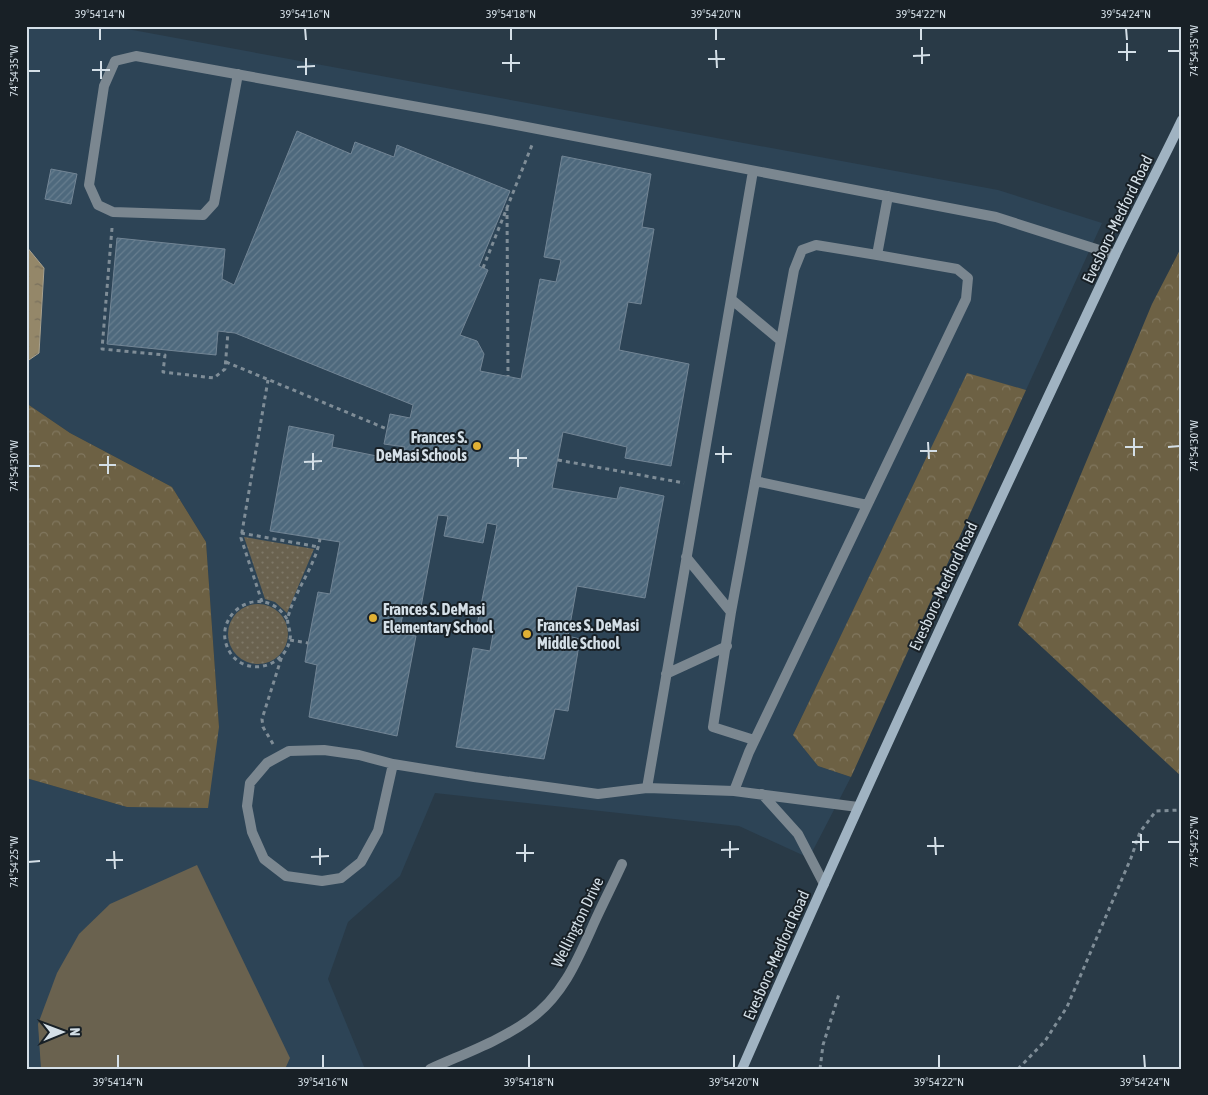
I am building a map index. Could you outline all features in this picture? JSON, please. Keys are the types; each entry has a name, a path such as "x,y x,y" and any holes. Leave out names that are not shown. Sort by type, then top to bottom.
{"street":[{"path":"238,74 214,203 203,215 113,212 98,205 89,185 104,86 116,62 136,56 238,74 538,130 996,217 1115,255"},
{"name":"Evesboro-Medford Road","path":"742,1069 858,807 1115,255 1182,120"},
{"path":"647,788 753,171"},
{"path":"877,255 888,196"},
{"path":"734,791 754,740 966,299 968,278 958,269 816,245 802,250 794,270 731,612 713,727 754,740"},
{"path":"731,299 781,341"},
{"path":"755,482 867,505"},
{"path":"686,557 731,612"},
{"path":"666,674 727,646"},
{"path":"393,764 378,831 361,862 341,878 322,881 286,876 264,859 252,832 247,806 250,783 267,763 289,751 324,750 359,755 393,764 474,778 598,794 647,788 734,791 858,807"},
{"path":"762,794 798,834 824,884"},
{"name":"Wellington Drive","path":"430,1069 505,1034 530,1020 551,1000 569,977 622,864"}],"path":[{"path":"483,268 538,130"},
{"path":"507,208 508,376"},
{"path":"113,212 102,349 165,355 163,372 214,378 225,369 228,332"},
{"path":"226,362 387,429"},
{"path":"262,602 241,538 241,532 268,380"},
{"path":"558,460 699,486"},
{"path":"241,532 319,547"},
{"path":"287,619 319,547 320,539"},
{"path":"280,756 263,727 262,719 282,656 290,640 291,633 287,619 276,608 262,602 243,605 229,618 226,627 227,646 232,654 248,666 266,666 282,656"},
{"path":"290,640 308,644"},
{"path":"1018,1069 1044,1041 1067,1007 1131,858 1140,832 1156,810 1182,810"},
{"path":"820,1069 823,1045 839,994"}],"shaded area":[{"name":"Frances S. DeMasi Middle School","path":"26,26 111,26 998,190 1102,223 1026,390 967,374 793,735 818,766 851,777 809,858 739,826 435,793 400,876 348,922 328,979 365,1069 26,1069 26,778 127,807 219,727 206,542 172,487 70,433 26,403 26,362 39,353 44,268 26,246"},
{"path":"244,537 314,549 287,613 275,602 265,599"},
{"path":"258,604 274,609 279,613 283,618 288,634 283,650 279,655 274,659 258,664 242,659 237,655 233,650 228,634 233,618 237,613 242,609"},
{"path":"197,865 290,1058 285,1069 41,1069 38,1024 57,973 79,934 110,904"}],"green space":[{"path":"1182,246 1182,777 1018,625 1152,304"},
{"path":"967,373 1026,390 851,777 818,766 793,735"},
{"path":"26,403 70,433 172,487 206,542 219,727 208,808 127,807 26,778"}],"water":[{"path":"26,246 44,268 39,353 26,362"}],"building":[{"name":"Frances S. DeMasi Schools","path":"297,131 351,154 355,142 394,157 397,145 510,191 479,266 488,270 460,335 477,341 484,354 480,371 521,379 540,279 556,282 561,260 544,257 562,156 651,174 642,227 654,229 641,304 628,302 619,350 689,364 671,466 625,458 627,447 563,432 552,488 617,499 620,487 664,496 645,598 577,586 568,636 580,639 568,711 555,709 544,759 456,747 473,648 490,651 494,628 477,625 497,525 487,523 483,543 444,536 448,516 438,515 420,612 404,609 399,633 416,636 397,736 309,717 317,665 305,662 308,643 318,592 330,594 340,542 270,531 289,426 334,435 332,447 402,461 405,447 384,444 390,414 410,418 413,405 235,333 218,331 216,355 107,344 117,238 225,249 222,279 234,285"},
{"path":"51,169 77,174 71,204 45,199"}],"place":[{"name":"Frances S. DeMasi Schools","path":"477,446"},
{"name":"Frances S. DeMasi Elementary School","path":"373,618"},
{"name":"Frances S. DeMasi Middle School","path":"527,634"}]}
